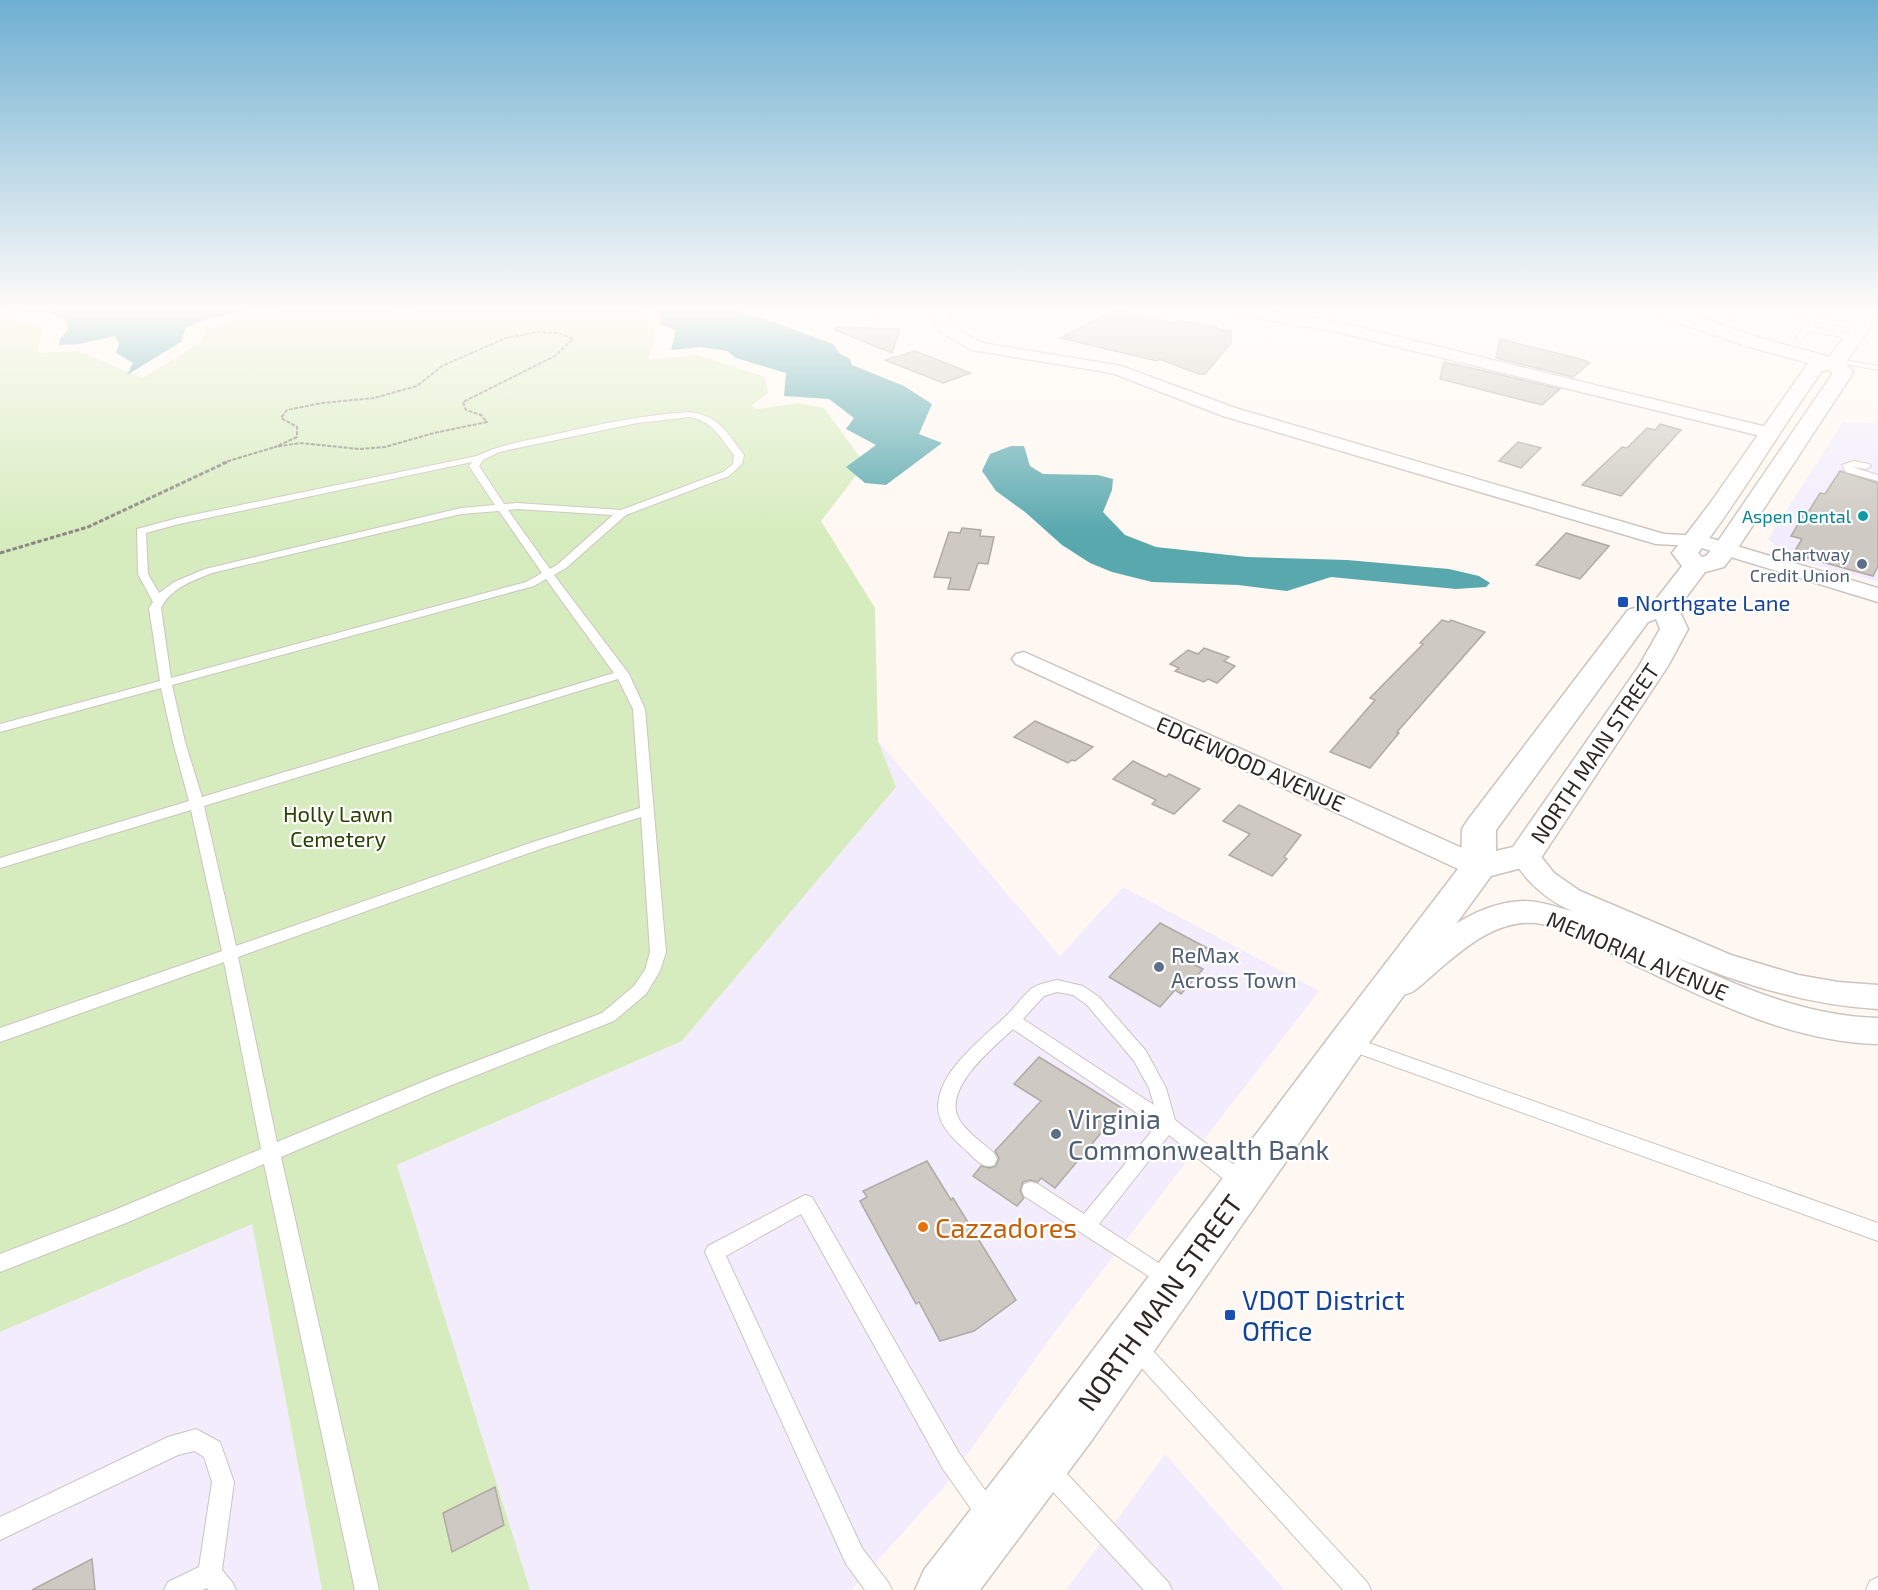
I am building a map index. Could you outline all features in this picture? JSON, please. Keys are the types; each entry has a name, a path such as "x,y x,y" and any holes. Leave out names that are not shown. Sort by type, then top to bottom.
{"main road":[{"path":"1664,608 1769,433 1803,384"},
{"path":"1698,552 1834,384"},
{"name":"NORTH MAIN STREET","path":"944,1590 1041,1463 1347,1043 1479,867 1479,829 1638,616 1664,608 1674,629 1653,666 1525,856 1479,867"}],"street":[{"path":"1155,384 1229,412 1698,552 1878,613"},
{"path":"1570,384 1769,433"},
{"path":"1698,552 1878,595"},
{"name":"EDGEWOOD AVENUE","path":"1024,659 1479,867"},
{"name":"MEMORIAL AVENUE","path":"1525,856 1536,874 1548,885 1570,898 1736,968 1803,989 1852,997 1878,997"},
{"name":"MEMORIAL AVENUE","path":"1383,996 1483,923 1508,914 1537,912 1574,924 1744,1000 1810,1022 1840,1029 1878,1031"}],"lane":[{"path":"0,728 507,591 548,575 562,566 622,513 726,474 735,467 739,455 708,419 683,414 615,425 496,450 480,458 178,521 141,531 143,574 158,601"},
{"path":"0,1263 271,1155 438,1083 608,1017 640,990 652,971 658,952 648,810 639,709 632,688 601,649 501,507 474,466 480,458"},
{"path":"1866,466 1847,465 1849,470 1878,478"},
{"path":"367,1590 271,1155 230,954 166,683 155,608 158,601 180,583 209,571 461,511 501,507 622,513"},
{"path":"0,863 623,674"},
{"path":"0,1035 538,845 648,810"},
{"path":"988,1160 950,1121 947,1101 953,1081 976,1054 1038,992 1057,986 1077,990 1093,1001 1140,1056 1157,1088 1168,1124"},
{"path":"1012,1020 1168,1124 1244,1184"},
{"path":"1347,1043 1878,1232"},
{"path":"1086,1226 1168,1124"},
{"path":"1031,1190 1173,1282"},
{"path":"880,1590 854,1556 715,1252 805,1203 951,1461 995,1524"},
{"path":"1131,1341 1359,1590"},
{"path":"0,1529 176,1445 196,1440 212,1450 223,1482 217,1582 176,1590"},
{"path":"1041,1463 1160,1590"}],"path":[{"path":"0,553 88,528 209,468 275,447 297,437 297,427 281,418 288,410 322,403 374,398 419,384"},
{"path":"275,447 300,443 359,449 385,447 434,433 487,422 481,416 466,410 463,402 499,384"}],"shaded area":[{"path":"1843,422 1878,423 1878,582 1787,557 1768,539"},
{"path":"878,741 1060,956 1123,887 1319,991 1054,1333 944,1487 851,1590 530,1590 397,1165 682,1041 896,787"},
{"path":"252,1223 322,1590 0,1590 0,1332"},
{"path":"1165,1454 1285,1590 1066,1590"}],"green space":[{"name":"Holly Lawn Cemetery","path":"0,384 766,384 768,393 751,406 758,409 798,403 824,408 865,464 821,521 875,608 878,741 896,787 682,1041 397,1165 530,1590 322,1590 252,1224 0,1332"}],"water":[{"path":"785,384 900,384 932,404 919,434 942,443 886,485 865,483 846,467 876,445 846,429 854,418 829,399 784,396"},
{"path":"1011,446 1024,446 1030,466 1043,474 1098,475 1113,479 1112,490 1103,512 1125,535 1156,547 1247,557 1347,560 1449,569 1479,576 1490,583 1486,587 1456,589 1331,577 1287,591 1238,585 1152,582 1112,572 1090,563 1062,545 1025,512 996,491 982,471 990,454"}],"building":[{"path":"1460,384 1539,384 1560,389 1542,405"},
{"path":"1660,424 1681,430 1621,496 1582,485 1622,447 1627,448 1647,428 1655,430"},
{"path":"1518,442 1541,448 1521,468 1499,461"},
{"path":"1840,471 1878,483 1878,566 1873,576 1793,554 1802,539 1791,536 1804,514 1807,514 1820,493 1825,494"},
{"path":"962,528 981,530 980,536 994,537 988,564 978,563 969,590 948,589 951,578 934,577 949,532 960,533"},
{"path":"1566,533 1609,546 1580,579 1536,565"},
{"path":"1442,620 1449,622 1451,620 1485,632 1397,732 1399,733 1370,768 1330,752 1375,700 1370,698 1423,644 1420,643"},
{"path":"1204,648 1229,657 1224,661 1235,666 1217,683 1208,679 1204,682 1175,671 1179,668 1170,664 1188,650 1198,654"},
{"path":"1035,721 1093,747 1075,761 1068,763 1014,737"},
{"path":"1133,761 1166,777 1169,774 1200,789 1174,814 1152,804 1156,800 1113,779"},
{"path":"1239,805 1301,835 1284,857 1287,859 1272,876 1229,855 1250,834 1223,821"},
{"name":"ReMax Across Town","path":"1160,923 1209,949 1195,965 1203,969 1181,994 1175,990 1160,1007 1109,977"},
{"name":"Virginia Commonwealth Bank","path":"1039,1057 1122,1108 1055,1188 1041,1178 1038,1182 1030,1180 1023,1182 1020,1191 1024,1198 1017,1206 973,1176 981,1166 990,1168 996,1166 999,1158 995,1151 1041,1101 1014,1084"},
{"name":"Cazzadores","path":"927,1161 951,1200 953,1198 1016,1300 974,1331 940,1341 919,1302 916,1304 860,1201 867,1197 863,1191"},
{"path":"495,1487 504,1525 452,1552 443,1513"},
{"path":"92,1559 95,1590 32,1590"}],"place":[{"name":"Aspen Dental","path":"1863,516"},
{"name":"Chartway Credit Union","path":"1862,564"},
{"name":"Northgate Lane","path":"1623,602"},
{"name":"ReMax Across Town","path":"1159,967"},
{"name":"Virginia Commonwealth Bank","path":"1056,1134"},
{"name":"Cazzadores","path":"923,1227"},
{"name":"VDOT District Office","path":"1230,1315"}]}
